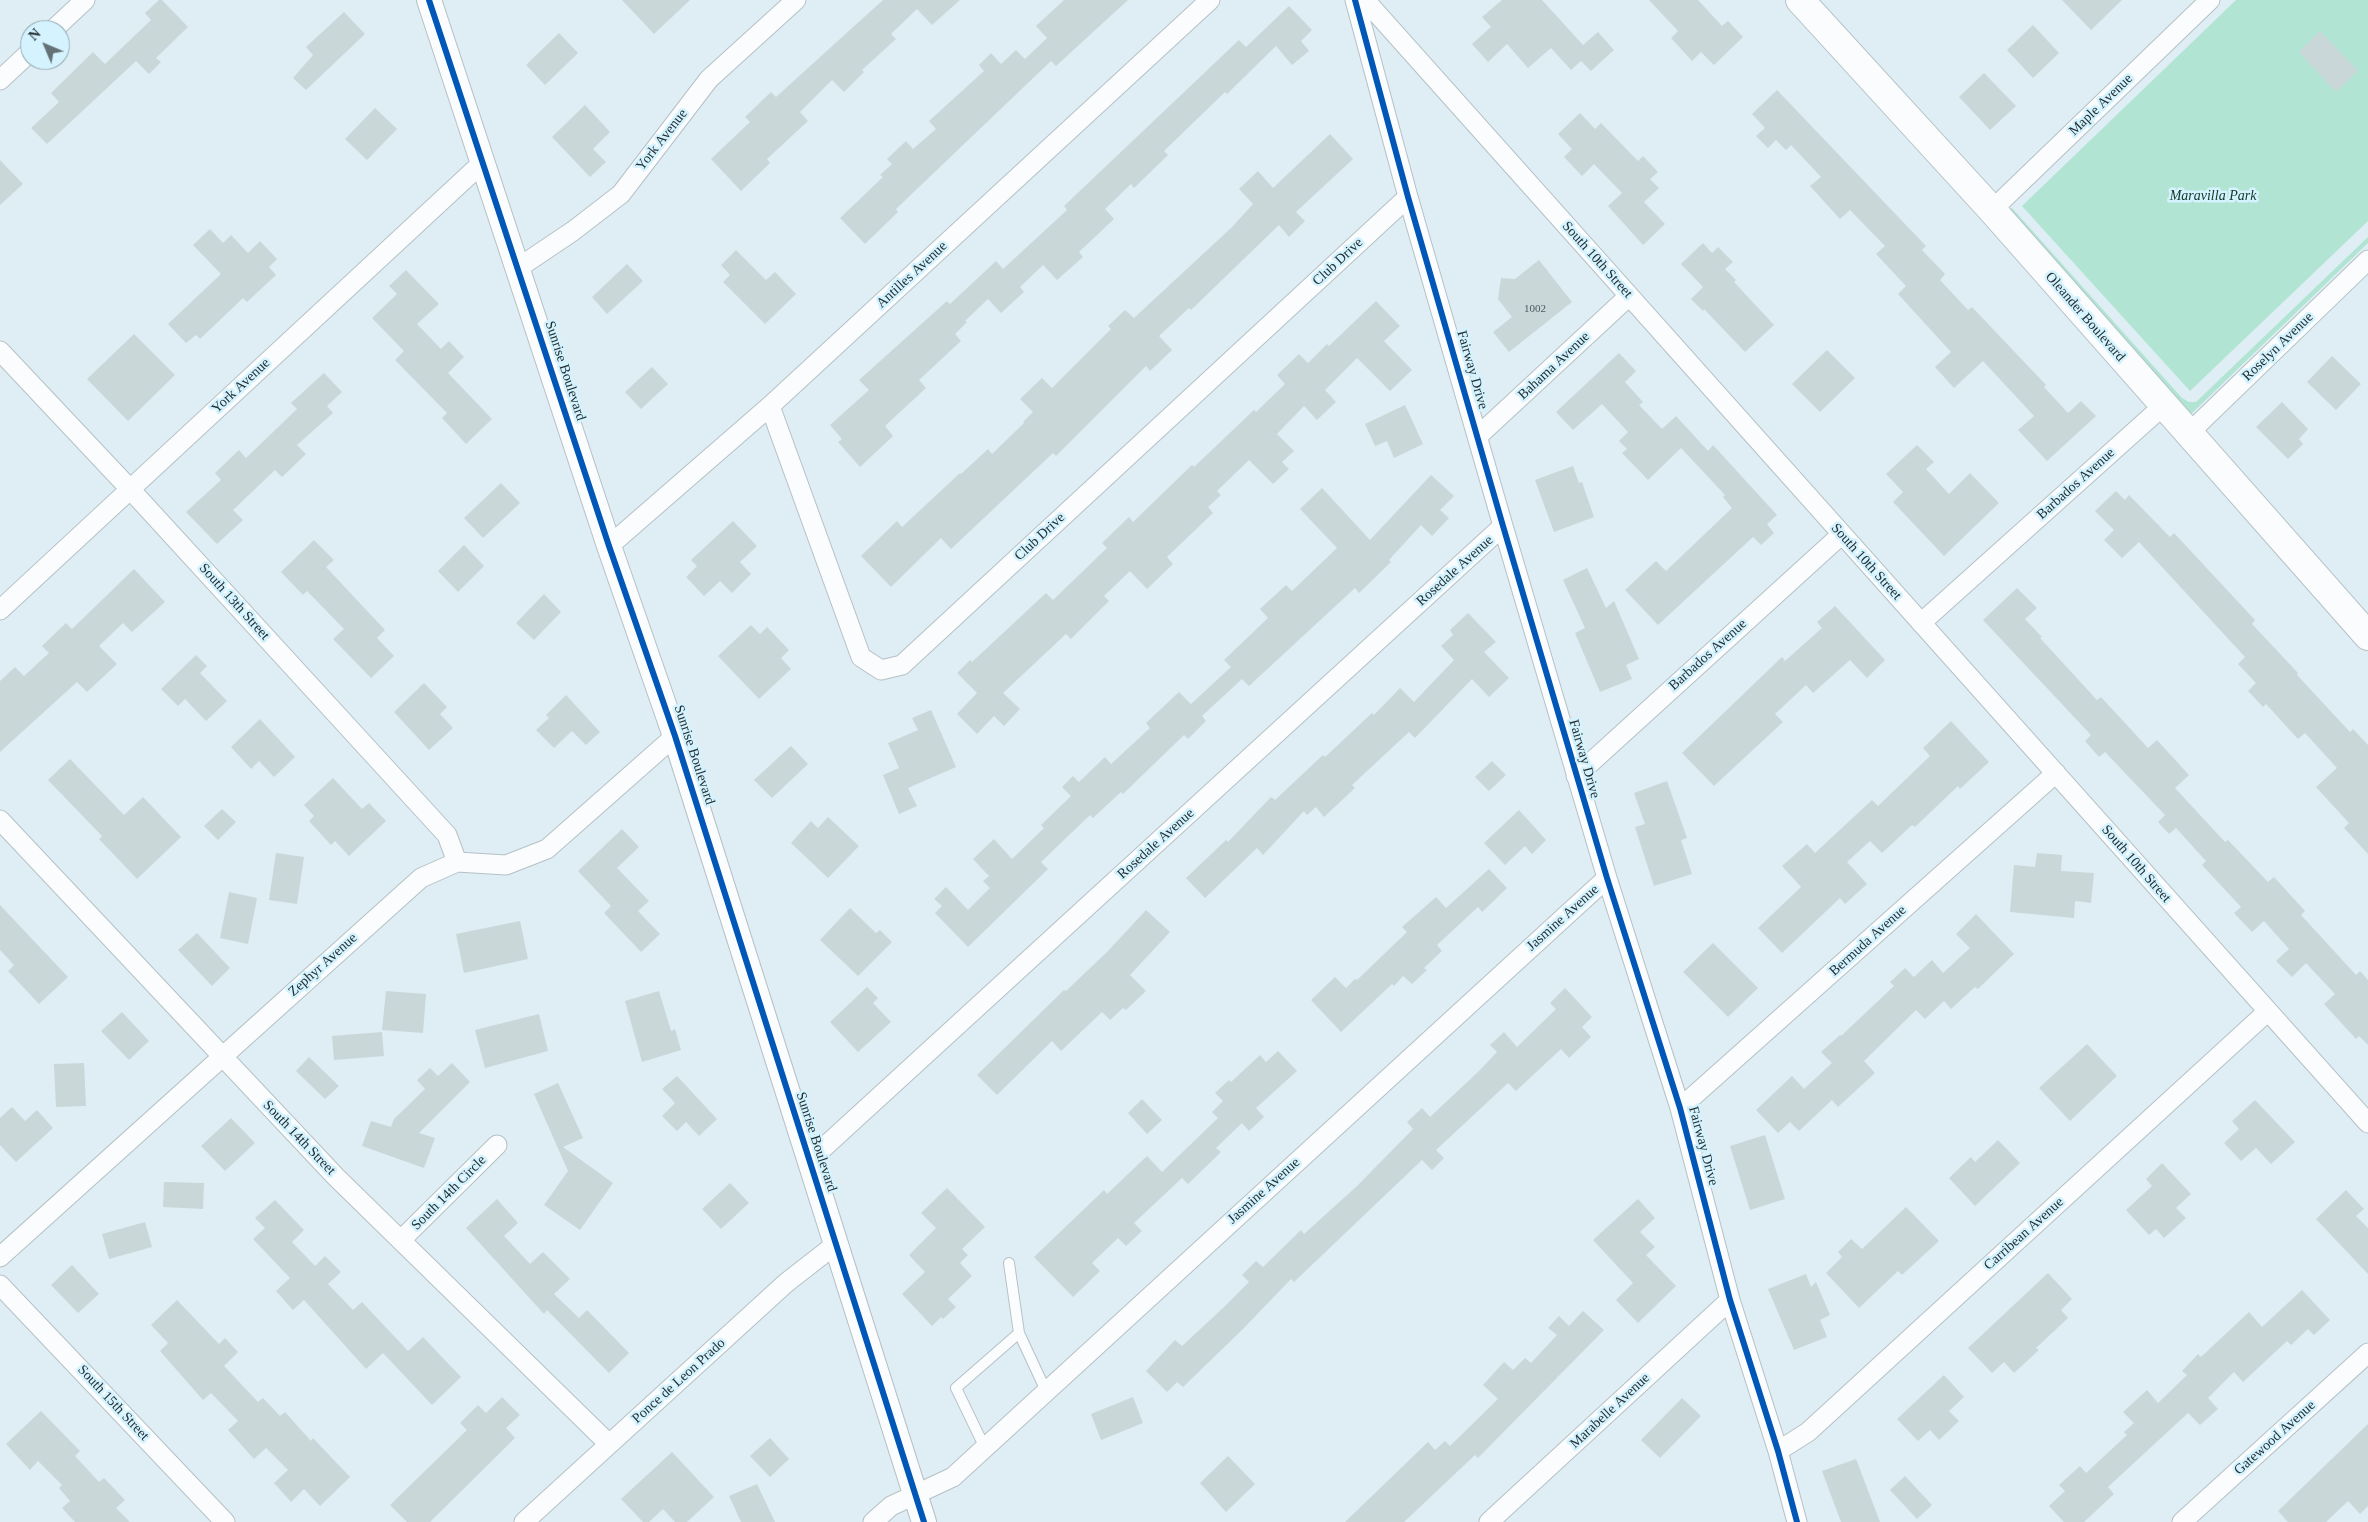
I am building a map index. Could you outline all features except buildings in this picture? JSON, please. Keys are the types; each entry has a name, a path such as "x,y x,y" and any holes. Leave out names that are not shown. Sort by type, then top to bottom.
{"main road":[{"name":"Oleander Boulevard","path":"1800,0 1992,210 2368,636"}],"street":[{"path":"64,20 85,0"},
{"name":"Sunrise Boulevard","path":"429,0 609,546 675,736 924,1522"},
{"name":"York Avenue","path":"518,268 573,231 621,194 709,79 796,0"},
{"name":"Antilles Avenue","path":"609,546 770,406 1210,0"},
{"name":"Fairway Drive","path":"1355,0 1408,197 1503,526 1607,878 1680,1108 1730,1300 1778,1451 1797,1522"},
{"name":"South 10th Street","path":"1365,0 2368,1123"},
{"name":"Maple Avenue","path":"1992,210 2210,0"},
{"path":"0,80 20,61"},
{"name":"York Avenue","path":"0,610 482,163"},
{"name":"Club Drive","path":"770,406 861,657 881,670 902,665 1408,197"},
{"name":"Roselyn Avenue","path":"2188,434 2368,260"},
{"name":"Bahama Avenue","path":"1478,436 1629,296"},
{"name":"South 13th Street","path":"0,351 130,488 447,835 457,862"},
{"name":"Barbados Avenue","path":"1922,623 2163,406"},
{"name":"Rosedale Avenue","path":"809,1161 1503,526"},
{"name":"Barbados Avenue","path":"1576,776 1841,535"},
{"name":"Zephyr Avenue","path":"0,1257 221,1056 421,878 457,862 506,866 547,849 675,736"},
{"name":"Bermuda Avenue","path":"1680,1108 2056,773"},
{"name":"South 14th Street","path":"0,820 336,1177 609,1444"},
{"name":"Jasmine Avenue","path":"873,1522 892,1506 915,1493 953,1477 1607,878"},
{"name":"Carribean Avenue","path":"1778,1451 1808,1432 2267,1012"},
{"name":"South 14th Circle","path":"401,1240 497,1146"},
{"name":"Ponce de Leon Prado","path":"524,1522 786,1282 836,1244"},
{"name":"South 15th Street","path":"0,1285 225,1522"},
{"name":"Marabelle Avenue","path":"1489,1522 1730,1300"},
{"name":"Gatewood Avenue","path":"2182,1522 2368,1353"}],"lane":[{"path":"1009,1263 1019,1333 1046,1391"},
{"path":"984,1448 956,1388 1019,1333"}],"green space":[{"name":"Maravilla Park","path":"2236,0 2368,0 2368,221 2190,391 2022,206"},
{"path":"2012,208 2182,398 2189,402 2196,402 2368,237 2368,243 2187,418 2008,212"}],"cycle path":[{"path":"429,0 609,546 675,736 924,1522"},
{"path":"1355,0 1408,197 1503,526 1607,878 1680,1108 1730,1300 1778,1451 1797,1522"}]}
